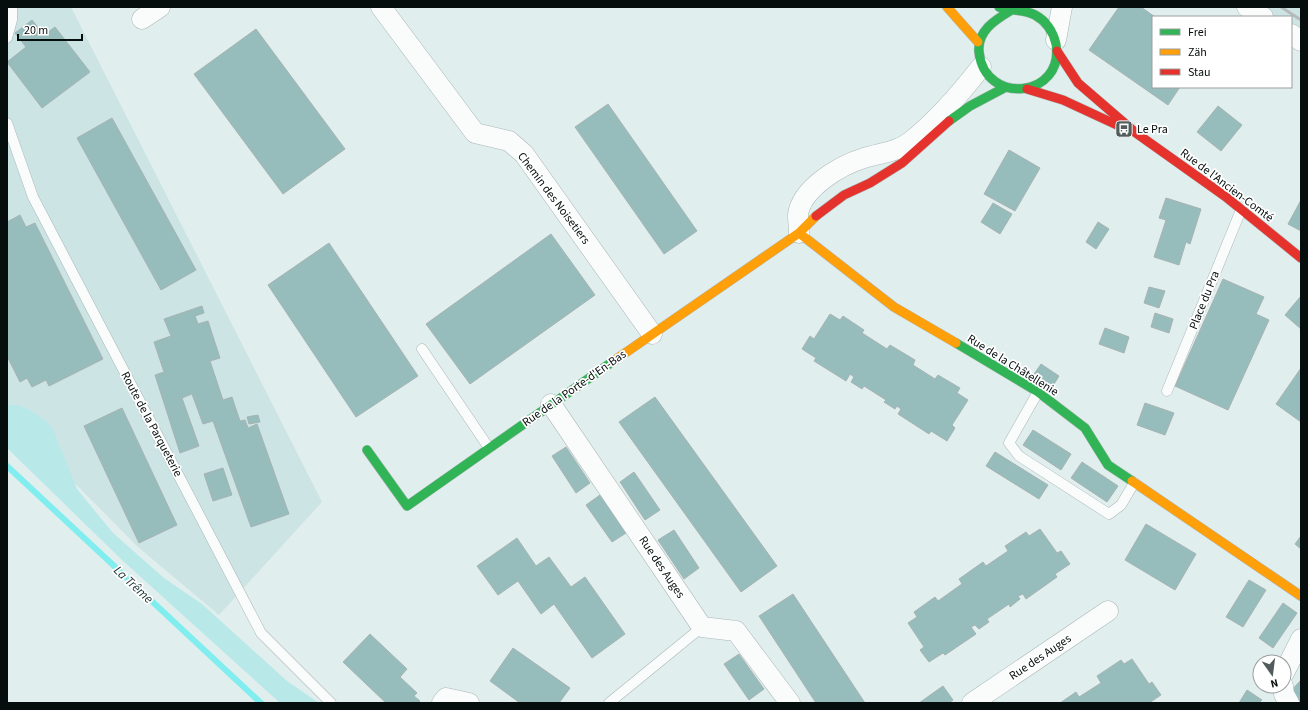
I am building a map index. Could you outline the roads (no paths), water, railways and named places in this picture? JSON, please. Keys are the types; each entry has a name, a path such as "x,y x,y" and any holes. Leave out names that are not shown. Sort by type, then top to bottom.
{"street":[{"path":"142,19 160,7"},
{"name":"Chemin des Noisetiers","path":"381,7 475,133 509,141 524,154 652,334"},
{"path":"947,7 978,42"},
{"path":"999,7 1023,10 1034,14 1044,21 1051,29 1057,45"},
{"path":"1023,10 999,15 990,22 983,31 978,42 978,55 981,67 995,83 1004,88 1016,90 1027,89 1039,84 1049,75 1055,64 1062,7"},
{"path":"1247,7 1261,16"},
{"path":"1292,35 1301,41"},
{"name":"Rue de l'Ancien-Comté","path":"1057,45 1078,83 1136,133 1241,210 1301,258"},
{"path":"799,233 798,214 806,195 832,172 864,158 887,153 909,143 945,109 981,67"},
{"name":"Rue de la Porte-d'En-Bas","path":"367,450 407,506 551,404 799,233 819,213 844,195 870,183 902,163 940,127 970,106 1004,88"},
{"name":"Rue de l'Ancien-Comté","path":"1027,89 1063,100 1098,118 1136,133"},
{"name":"Rue de la Châtellenie","path":"799,233 894,307 1038,392 1086,428 1108,465 1301,596"},
{"name":"Rue des Auges","path":"551,404 702,627"},
{"name":"Rue des Auges","path":"972,703 1108,611"},
{"path":"702,627 736,631 790,703"},
{"path":"1292,658 1301,639"},
{"path":"1284,694 1289,703"},
{"path":"442,703 446,698 469,703"}],"lane":[{"path":"7,38 12,20 12,7"},
{"name":"Route de la Parqueterie","path":"7,123 33,197 261,633 331,703"},
{"name":"Place du Pra","path":"1166,391 1241,210"},
{"path":"422,349 489,448"},
{"path":"1038,392 1009,443 1020,456 1109,514 1121,505 1134,484"},
{"path":"609,703 702,627"}],"waterway":[{"name":"La Trême","path":"7,466 261,703"}],"railway":[{"path":"1281,7 1301,20"}],"place":[{"name":"Le Pra","path":"1124,129"}]}
